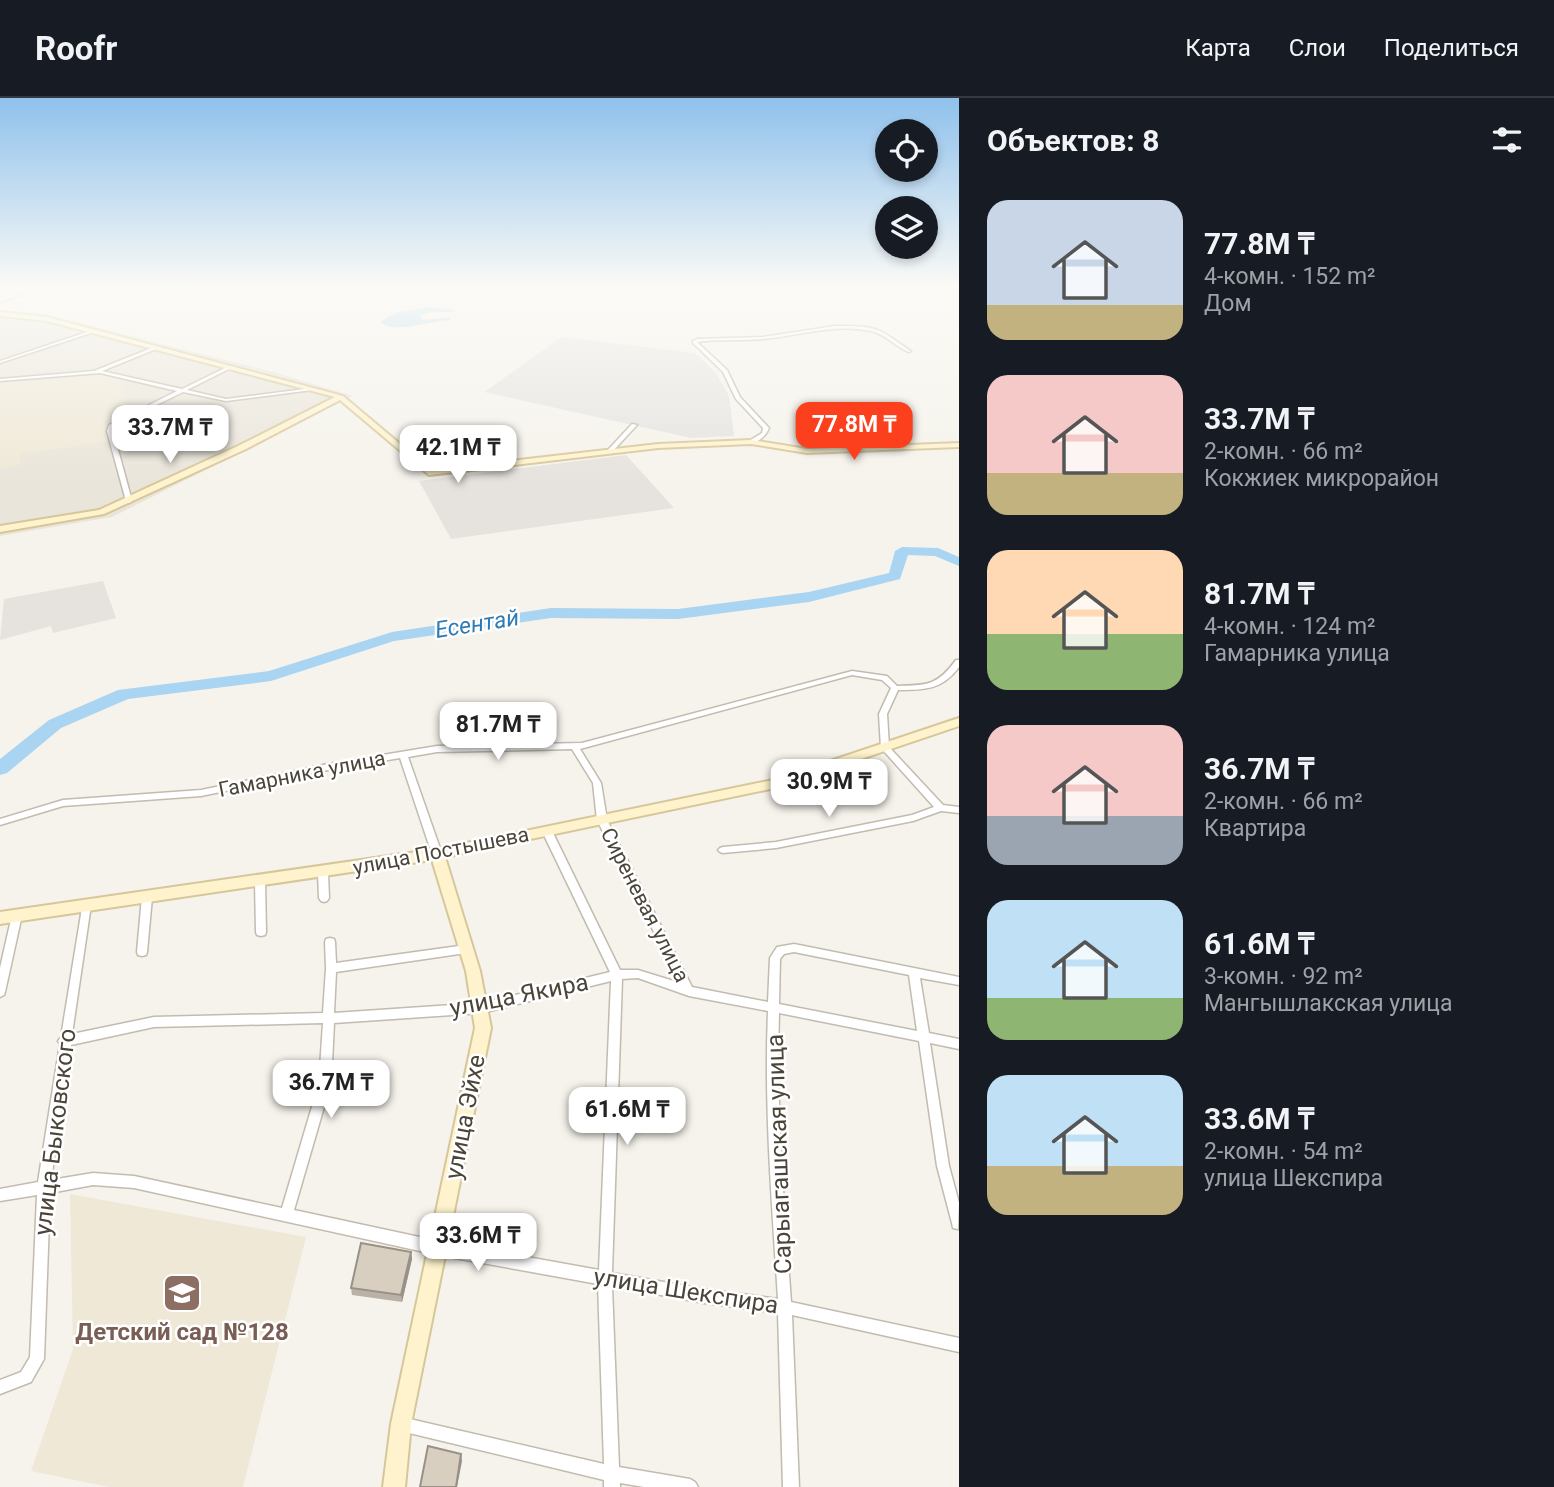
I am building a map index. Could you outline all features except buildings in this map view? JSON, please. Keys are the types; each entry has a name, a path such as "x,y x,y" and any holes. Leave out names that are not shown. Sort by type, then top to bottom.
{"street":[{"path":"0,362 27,353"},
{"path":"94,372 142,353"},
{"path":"173,353 341,397 429,473 657,446 751,442 807,451 959,444"},
{"path":"705,353 724,372 747,410 766,428 764,434 751,442"},
{"path":"129,500 111,428 125,416 229,367"},
{"path":"0,380 94,372 226,400 312,389"},
{"path":"0,529 102,513 341,397"},
{"path":"610,452 634,425"},
{"name":"Гамарника улица","path":"0,822 63,803 201,793 402,755 469,748 575,747 852,673 868,673 884,678 895,688 933,686 944,682 959,662"},
{"path":"895,688 883,714 880,750 940,807"},
{"name":"улица Постышева","path":"0,918 323,873 437,854 775,784 959,722"},
{"path":"575,747 597,783 601,820"},
{"name":"улица Эйхе","path":"394,1487 401,1424 483,1028 482,1008 466,949 437,854 402,755"},
{"path":"723,850 776,845 913,818 940,807 959,810"},
{"name":"Сиреневая улица","path":"601,820 689,991"},
{"path":"547,831 620,975 605,1278 612,1481"},
{"path":"323,873 324,898"},
{"path":"260,882 261,932"},
{"path":"142,952 147,897"},
{"name":"улица Быковского","path":"4,1387 26,1377 37,1359 44,1186 86,905"},
{"path":"0,992 17,915"},
{"path":"286,1214 325,1083 330,1018 330,942"},
{"name":"Сарыагашская улица","path":"790,1487 785,1307 775,1160 772,1047 775,958 781,950 794,948 914,972"},
{"path":"331,968 466,949"},
{"path":"958,1223 914,972 959,981"},
{"name":"Сиреневая улица","path":"620,975 638,974 689,991 959,1044"},
{"name":"улица Якира","path":"64,1041 155,1022 330,1018 482,1008 620,975"},
{"name":"улица Шекспира","path":"0,1195 93,1179 134,1182 438,1248 785,1307 959,1345"},
{"path":"401,1424 612,1481 690,1487"}],"shaded area":[{"path":"0,353 198,353 353,396 112,517 0,536"},
{"path":"540,353 695,353 716,373 729,396 734,436 691,438 484,392"},
{"path":"97,375 120,380 128,410 104,422 106,442 20,454 20,465 0,468 0,382"},
{"path":"626,455 674,508 451,539 419,481"},
{"path":"103,581 116,618 53,633 51,626 0,640 4,599"},
{"name":"Детский сад №128","path":"70,1194 306,1237 243,1487 109,1487 31,1471 73,1349"}],"waterway":[{"name":"Есентай","path":"0,769 55,724 124,694 271,676 392,637 551,613 678,614 809,597 895,576 902,551 938,552 959,562"}],"place":[{"name":"Детский сад №128","path":"182,1293"}]}
